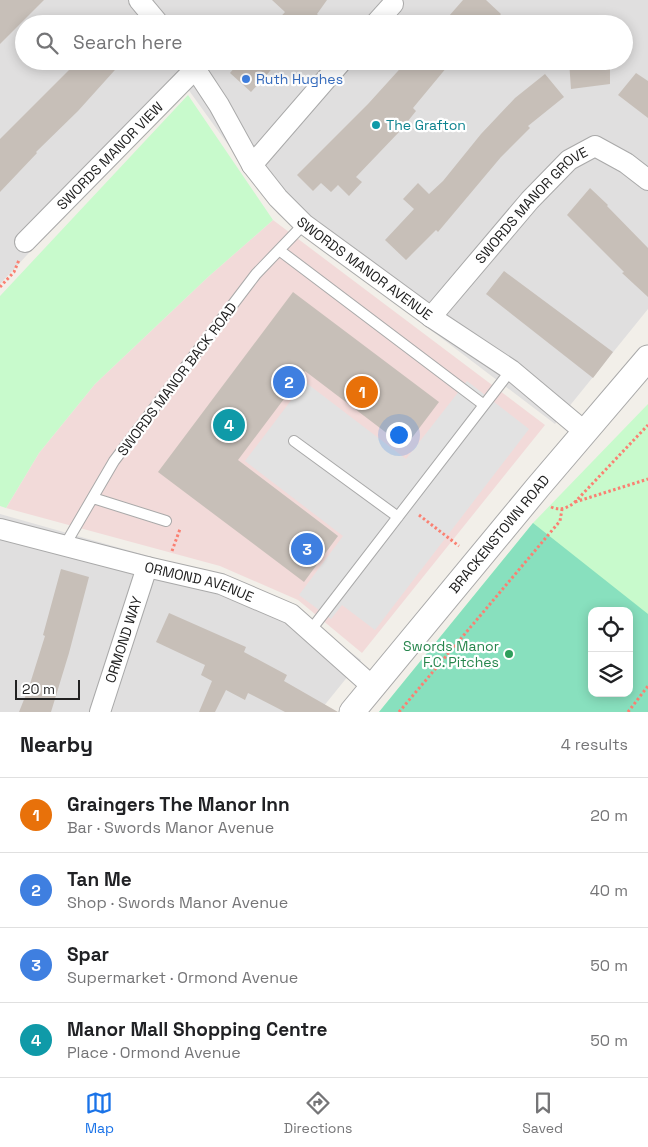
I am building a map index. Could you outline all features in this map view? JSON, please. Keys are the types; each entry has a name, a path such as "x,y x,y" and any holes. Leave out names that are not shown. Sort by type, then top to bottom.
{"street":[{"path":"139,0 152,15"},
{"path":"383,15 393,4"},
{"name":"SWORDS MANOR VIEW","path":"25,242 187,70"},
{"name":"SWORDS MANOR AVENUE","path":"197,70 252,165 278,198 304,224 431,317 511,370 585,432"},
{"path":"252,165 334,70"},
{"name":"SWORDS MANOR GROVE","path":"431,317 530,200 569,160 595,146 626,163 648,180"},
{"name":"BRACKENSTOWN ROAD","path":"352,712 648,358"},
{"name":"ORMOND AVENUE","path":"0,529 221,584 291,614 372,688"},
{"name":"ORMOND WAY","path":"100,712 155,569"}],"lane":[{"name":"SWORDS MANOR BACK ROAD","path":"65,545 114,461 256,274 304,224"},
{"path":"279,250 484,405"},
{"path":"310,631 511,370"},
{"path":"294,441 398,517"},
{"path":"93,498 166,521"}],"path":[{"path":"0,288 14,272 25,242"},
{"path":"545,479 547,504 554,508 562,509 570,506 648,425"},
{"path":"575,502 648,479"},
{"path":"407,505 477,561"},
{"path":"399,712 560,521 562,509"},
{"path":"155,569 182,525 166,521"},
{"path":"628,712 648,686"}],"shaded area":[{"path":"0,0 648,0 648,309 555,424 278,214 185,85 0,284"},
{"path":"273,220 545,425 362,653 298,600 220,566 6,508 39,453 95,384 208,277"},
{"path":"467,381 529,429 375,630 342,605 331,619 299,595 343,536 245,461 305,382 406,459"},
{"path":"0,514 219,576 293,608 361,660 319,712 0,712"}],"green space":[{"path":"188,95 273,220 208,277 95,384 39,453 6,508 0,506 0,296"},
{"name":"Swords Manor F.C. Pitches","path":"648,404 648,712 379,712 533,523"},
{"name":"Swords Manor F.C. Pitches","path":"533,523 648,614 648,712 379,712"}],"building":[{"path":"0,0 44,0 29,15 15,15 15,29 0,44"},
{"path":"272,0 327,0 318,15 282,15 285,12"},
{"path":"463,0 486,0 501,14 500,15 450,15"},
{"path":"69,70 115,70 0,192 0,139"},
{"path":"232,70 271,70 251,92 230,73"},
{"path":"399,70 445,70 413,108 416,111 400,131 356,177 362,182 349,196 338,185 331,192 321,183 313,191 297,175 368,104"},
{"path":"570,70 610,70 610,84 571,89"},
{"path":"636,73 648,81 648,118 618,95"},
{"path":"545,74 564,97 528,126 530,128 501,157 438,232 436,230 406,260 385,240 414,209 403,199 418,183 429,194 443,181 481,134 515,98"},
{"path":"590,188 648,248 648,297 622,273 624,272 567,215"},
{"path":"504,271 613,352 593,378 486,294"},
{"path":"293,292 439,402 405,447 305,371 238,460 338,536 304,582 158,472"},
{"path":"61,569 89,577 69,653 51,712 19,712 45,636 43,635"},
{"path":"169,613 246,647 244,652 287,675 284,681 338,712 285,712 248,693 245,700 226,690 215,712 199,712 212,681 201,675 205,665 156,642"}],"place":[{"name":"Ruth Hughes","path":"246,79"},
{"name":"The Grafton","path":"376,125"},
{"name":"Tan Me","path":"289,382"},
{"name":"Graingers The Manor Inn","path":"362,392"},
{"name":"Manor Mall Shopping Centre","path":"229,425"},
{"name":"Spar","path":"307,549"},
{"name":"Swords Manor F.C. Pitches","path":"509,654"}]}
